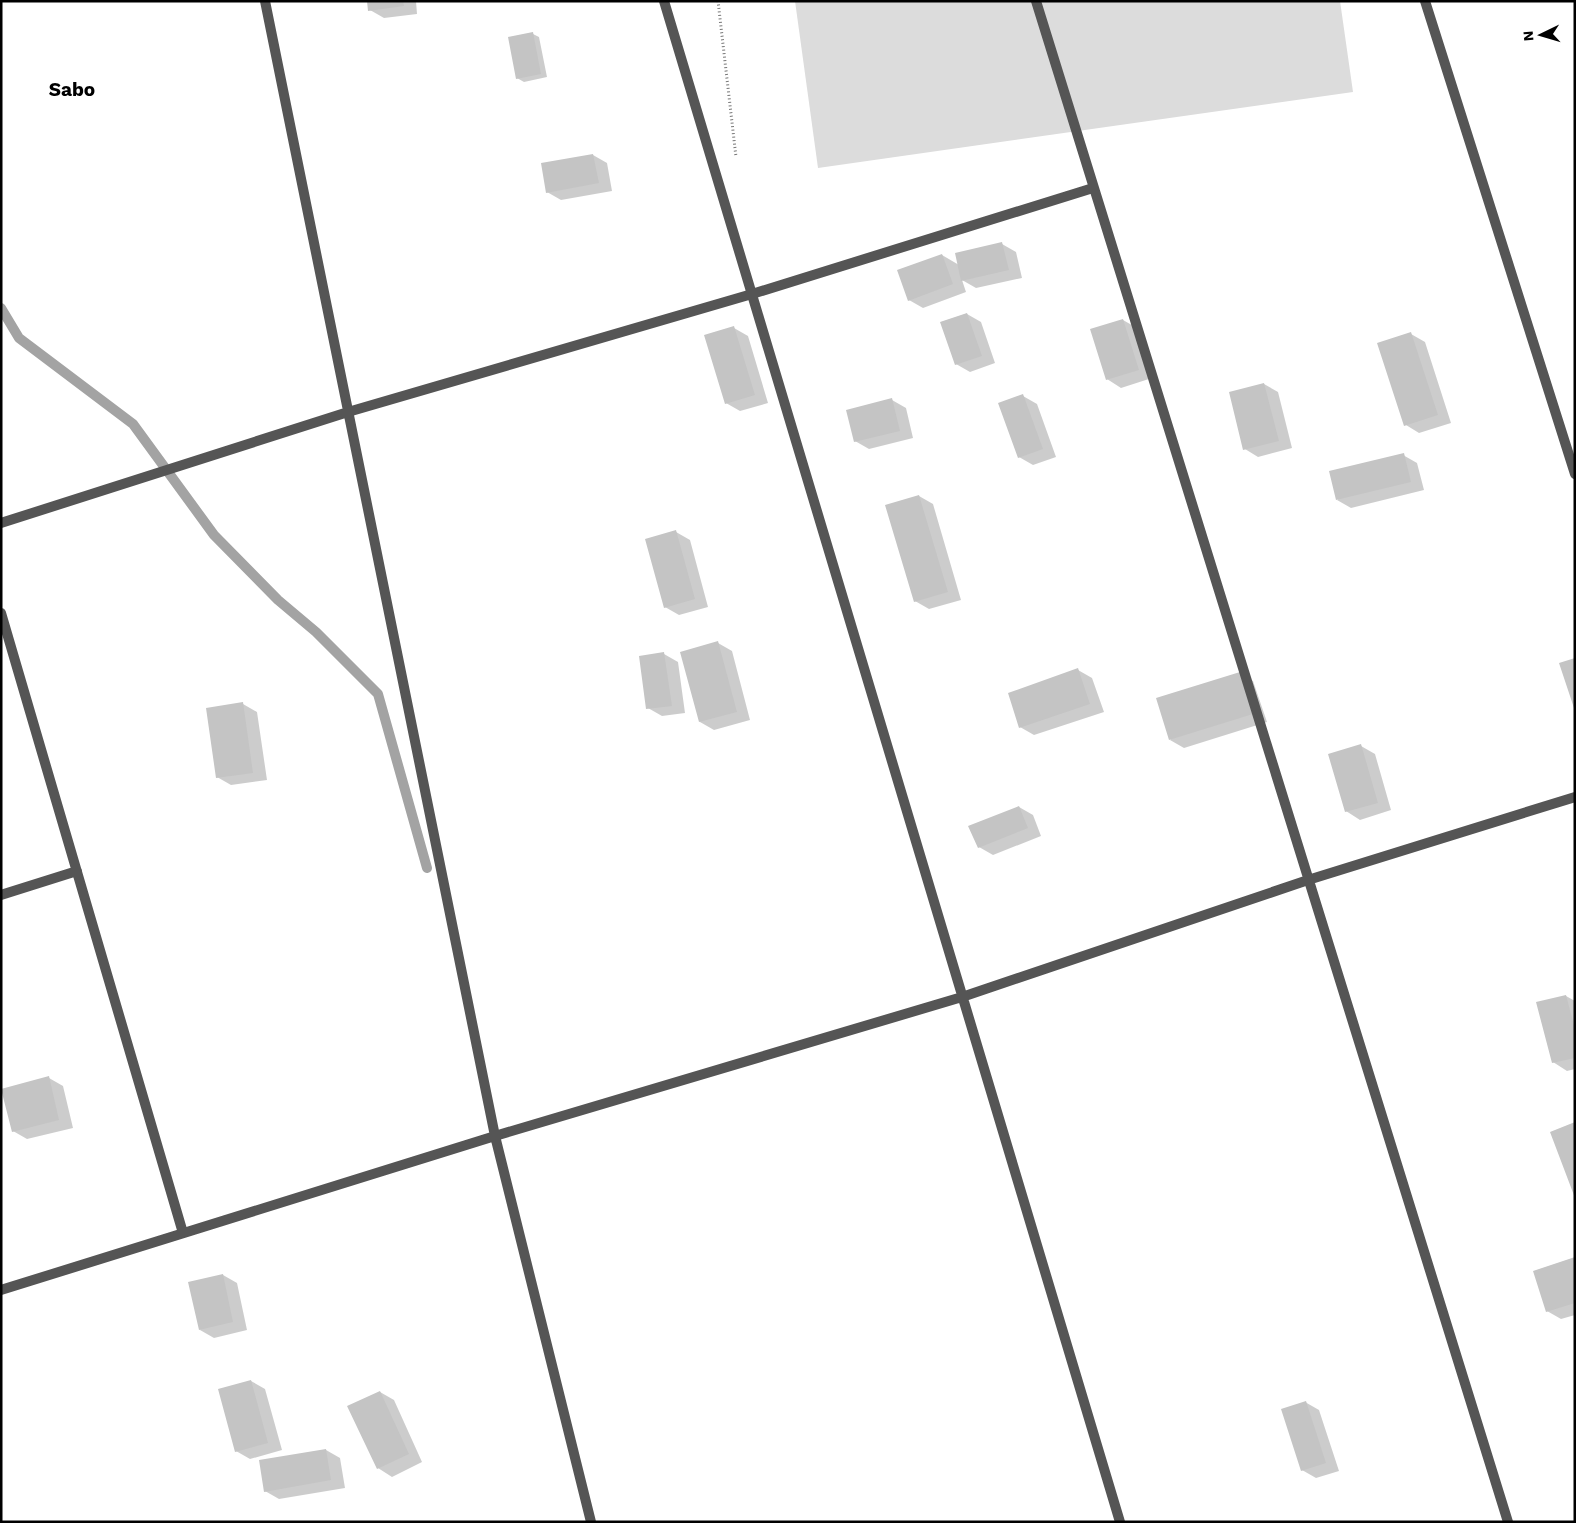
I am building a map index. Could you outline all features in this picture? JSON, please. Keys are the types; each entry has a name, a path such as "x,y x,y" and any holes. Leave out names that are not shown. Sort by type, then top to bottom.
{"street":[{"path":"264,1 494,1136 591,1522"},
{"path":"664,1 1120,1522"},
{"path":"1036,1 1508,1522"},
{"path":"1425,1 1575,474"},
{"path":"1,523 348,412 752,294 1094,188"},
{"path":"1,613 183,1233"},
{"path":"1,1290 494,1136 962,996 1308,880 1575,797"},
{"path":"1,895 77,870"}],"path":[{"path":"718,1 737,167"}],"shaded area":[{"path":"795,1 1340,1 1353,92 818,168"}],"building":[{"path":"367,1 403,1 404,6 368,11"},
{"path":"533,32 541,74 516,79 508,37"},
{"path":"593,154 599,183 546,193 541,163"},
{"path":"1002,242 1009,270 961,281 955,253"},
{"path":"942,254 953,284 908,301 897,270"},
{"path":"967,313 982,356 955,365 940,322"},
{"path":"1123,319 1139,370 1106,380 1090,329"},
{"path":"734,326 755,395 725,404 704,335"},
{"path":"1411,332 1438,415 1404,426 1377,343"},
{"path":"1264,383 1279,441 1243,450 1229,392"},
{"path":"1023,394 1043,449 1018,458 998,403"},
{"path":"892,398 900,431 854,442 846,410"},
{"path":"1404,453 1411,482 1336,500 1329,471"},
{"path":"919,495 948,592 914,602 885,505"},
{"path":"676,530 695,599 664,608 645,539"},
{"path":"718,641 737,712 699,722 680,652"},
{"path":"664,652 672,706 646,709 639,656"},
{"path":"1575,658 1575,708 1574,708 1559,663"},
{"path":"1078,668 1090,704 1019,728 1008,693"},
{"path":"1240,672 1253,714 1169,740 1156,698"},
{"path":"243,702 253,773 216,778 206,708"},
{"path":"1361,744 1378,803 1345,812 1328,754"},
{"path":"1019,806 1028,828 978,848 968,826"},
{"path":"1566,995 1575,1029 1575,1058 1552,1063 1536,1002"},
{"path":"49,1076 59,1120 12,1132 1,1089"},
{"path":"1575,1122 1575,1198 1550,1132"},
{"path":"1575,1257 1575,1303 1546,1312 1533,1271"},
{"path":"223,1274 233,1322 199,1330 188,1282"},
{"path":"251,1380 268,1443 235,1452 218,1389"},
{"path":"380,1391 409,1454 377,1469 347,1406"},
{"path":"1306,1401 1326,1463 1301,1471 1281,1409"},
{"path":"326,1449 331,1480 264,1492 259,1460"}],"waterway":[{"path":"1,308 19,338 133,424 214,535 278,600 316,632 378,694 427,868"}],"district":[{"name":"Sabo","path":"72,89"}]}
